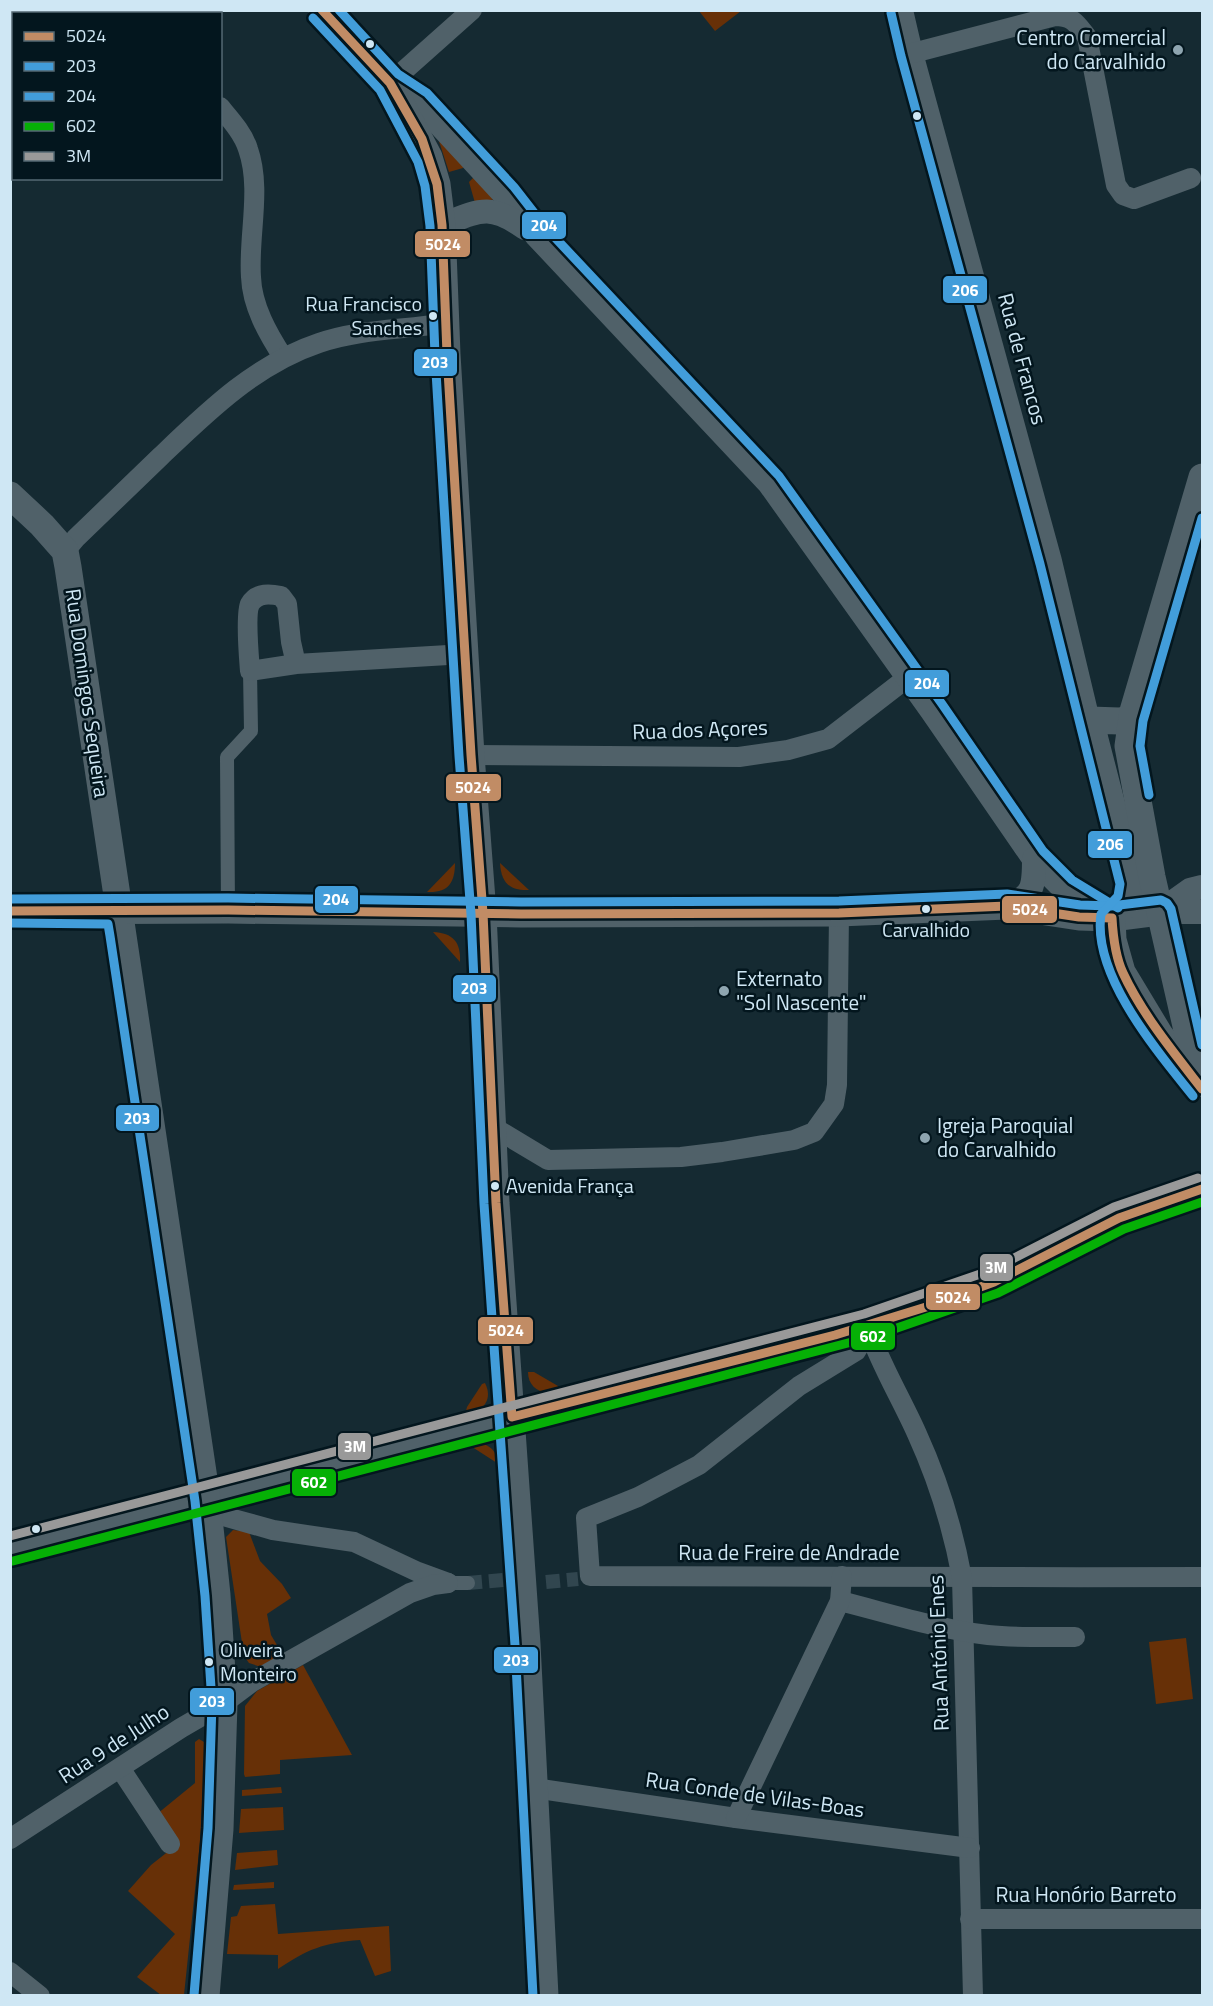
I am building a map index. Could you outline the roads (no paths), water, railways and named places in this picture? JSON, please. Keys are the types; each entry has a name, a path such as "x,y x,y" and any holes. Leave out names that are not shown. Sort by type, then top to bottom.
{"main road":[{"path":"322,10 390,83 429,157 437,184 442,225 445,323 471,755 483,913 496,1203 512,1417 545,1995"},
{"path":"1201,1086 1159,912 1128,747 1131,719 1203,477"},
{"path":"10,495 42,525 65,551"},
{"name":"Rua Domingos Sequeira","path":"65,551 207,1499 217,1595 224,1703 220,1829 206,1995"},
{"path":"1131,719 1090,720 1132,882 1129,902 1112,918 1113,940 1122,972 1160,1035 1201,1086"},
{"path":"1097,747 1114,742 1128,747"},
{"path":"10,911 839,913 1007,906 1079,917 1112,918 1159,912"}],"street":[{"path":"472,10 390,83 418,101 505,195 537,236 769,483 1034,859 1064,889 1112,918"},
{"name":"Rua de Francos","path":"903,10 1052,561 1090,720"},
{"path":"913,53 1055,16 1067,16 1087,37 1116,185 1123,195 1134,199 1191,178"},
{"path":"222,109 248,148 254,181 251,278 257,306 283,357"},
{"path":"442,225 472,214 485,211 498,212 537,236"},
{"path":"65,551 202,417 233,390 283,357 321,342 378,331 445,323"},
{"path":"228,910 227,757 251,731 248,612 251,603 258,597 269,594 281,597 286,604 296,664"},
{"path":"250,671 296,664 465,654"},
{"name":"Rua dos Açores","path":"471,755 739,757 788,750 828,739 907,678"},
{"path":"1007,906 1028,896 1032,889 1034,859"},
{"path":"1159,912 1190,890 1203,887"},
{"path":"1159,912 1203,912"},
{"path":"493,1127 548,1160 681,1157 794,1140 814,1132 834,1104 837,1085 839,913"},
{"path":"10,1549 867,1326 994,1282 1119,1218 1203,1189"},
{"name":"Rua de Freire de Andrade","path":"867,1326 856,1351 799,1386 699,1465 638,1497 586,1518 584,1577 1203,1577"},
{"name":"Rua António Enes","path":"867,1326 875,1350 903,1404 933,1472 956,1544 962,1578 973,1995"},
{"path":"207,1499 223,1516 273,1530 354,1542 418,1572 448,1583"},
{"path":"736,1818 840,1601 842,1576"},
{"name":"Rua 9 de Julho","path":"10,1839 224,1703 252,1682 410,1593 433,1585 468,1583"},
{"path":"840,1601 963,1631 1023,1637 1075,1637"},
{"path":"120,1768 170,1844"},
{"name":"Rua Conde de Vilas-Boas","path":"534,1788 736,1818 970,1848"},
{"name":"Rua Honório Barreto","path":"970,1919 1203,1919"},
{"path":"10,1971 40,1995"}],"tunnel":[{"path":"546,1582 578,1579"},
{"path":"468,1583 504,1580"}],"place":[{"name":"Centro Comercial do Carvalhido","path":"1178,50"},
{"name":"Rua Francisco Sanches","path":"433,316"},
{"name":"Carvalhido","path":"926,909"},
{"name":"Externato \"Sol Nascente\"","path":"724,991"},
{"name":"Igreja Paroquial do Carvalhido","path":"925,1138"},
{"name":"Avenida França","path":"495,1186"},
{"name":"Oliveira Monteiro","path":"209,1662"}]}
